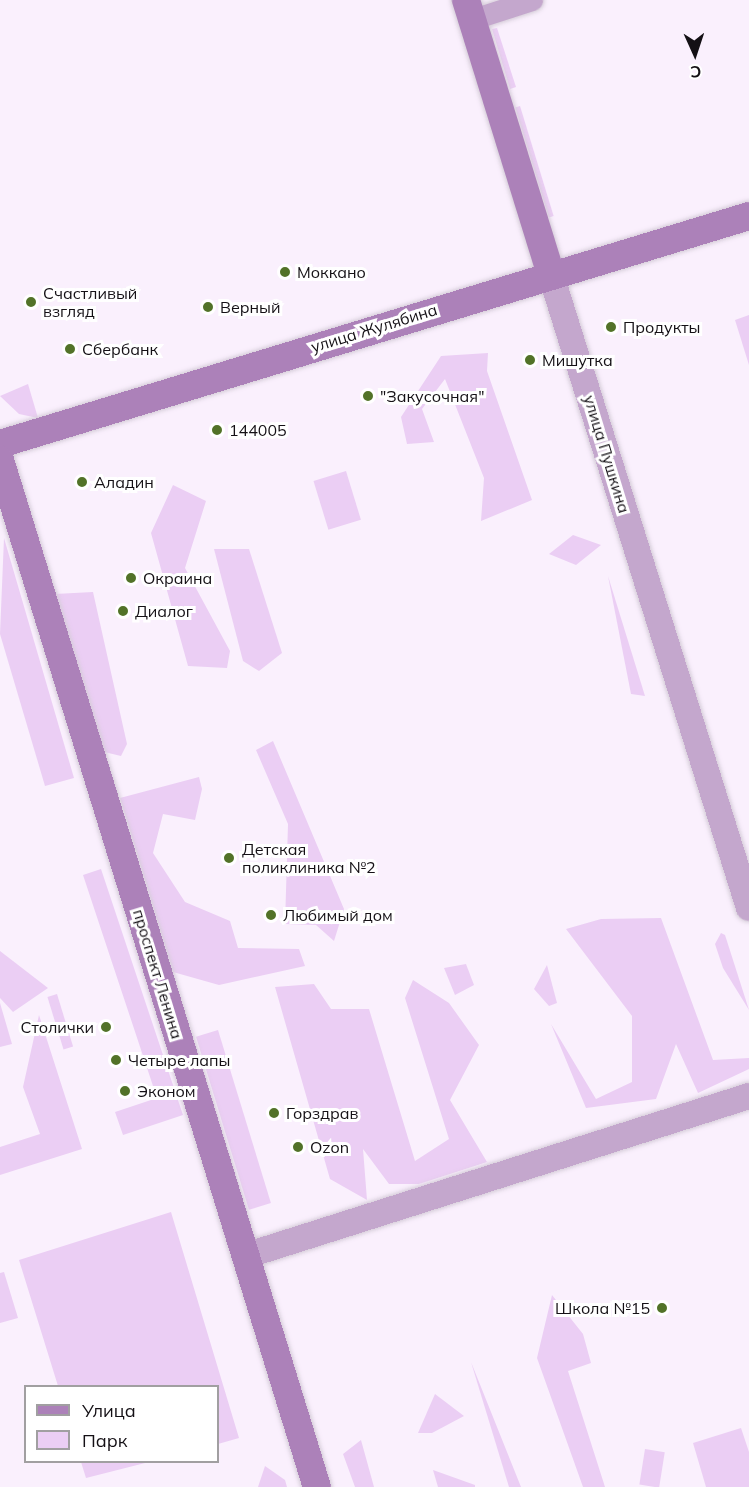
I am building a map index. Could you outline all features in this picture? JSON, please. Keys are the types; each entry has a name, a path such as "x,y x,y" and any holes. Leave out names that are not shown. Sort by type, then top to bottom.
{"main road":[{"name":"улица Пушкина","path":"469,10 550,275"},
{"name":"улица Жулябина","path":"0,444 749,216"},
{"name":"проспект Ленина","path":"0,460 317,1487"}],"street":[{"path":"469,10 532,0"},
{"name":"улица Пушкина","path":"550,275 749,908"},
{"path":"245,1256 749,1096"}],"green space":[{"path":"497,28 516,87 510,89 492,29"},
{"path":"520,106 554,216 549,217 515,107"},
{"path":"749,315 749,365 735,320"},
{"path":"488,353 487,371 532,500 481,521 484,478 445,379 422,409 434,442 407,444 401,417 441,356"},
{"path":"28,384 38,418 19,414 0,396"},
{"path":"346,471 361,520 328,530 313,481"},
{"path":"173,485 206,501 185,568 230,651 227,668 188,666 151,533"},
{"path":"573,535 601,545 576,565 549,554"},
{"path":"4,538 74,778 45,786 0,634"},
{"path":"214,549 249,549 282,653 259,671 243,661"},
{"path":"608,576 645,696 631,694"},
{"path":"93,592 127,744 121,756 100,751 55,594"},
{"path":"273,741 344,909 334,941 316,925 285,924 288,824 256,750"},
{"path":"199,777 202,789 195,820 163,814 153,853 185,902 230,921 238,948 299,949 305,966 219,985 173,972 120,798"},
{"path":"101,869 183,1115 123,1135 115,1112 157,1098 83,875"},
{"path":"661,918 713,1060 749,1058 749,1069 698,1093 676,1044 656,1099 586,1108 551,1024 596,1099 632,1082 632,1016 566,929 601,919"},
{"path":"721,933 725,935 749,1010 723,968 715,944"},
{"path":"0,951 48,988 13,1012 0,998"},
{"path":"466,964 474,985 455,995 444,968"},
{"path":"547,965 557,1003 549,1006 534,989"},
{"path":"413,980 449,1003 479,1045 450,1100 487,1162 419,1184 389,1184 363,1149 367,1200 330,1179 275,987 314,984 331,1009 369,1009 415,1161 449,1139 405,998"},
{"path":"57,994 73,1047 64,1050 47,997"},
{"path":"0,1003 12,1044 0,1047"},
{"path":"39,1015 82,1149 0,1175 0,1147 40,1134 23,1087"},
{"path":"218,1030 271,1203 249,1210 196,1037"},
{"path":"171,1212 239,1438 219,1444 219,1385 58,1385 19,1260"},
{"path":"4,1272 18,1318 0,1323 0,1273"},
{"path":"552,1295 583,1334 591,1363 568,1371 605,1487 583,1487 537,1358"},
{"path":"471,1362 521,1487 509,1487"},
{"path":"435,1394 464,1416 432,1433 418,1433"},
{"path":"741,1428 749,1452 749,1487 706,1487 693,1443"},
{"path":"361,1440 374,1487 355,1487 343,1454"},
{"path":"645,1449 665,1452 659,1487 639,1485"},
{"path":"81,1463 145,1463 86,1478"},
{"path":"265,1466 285,1480 287,1487 258,1487"},
{"path":"433,1470 475,1485 475,1487 438,1487"}],"place":[{"name":"Моккано","path":"285,272"},
{"name":"Счастливый взгляд","path":"31,302"},
{"name":"Верный","path":"208,307"},
{"name":"Продукты","path":"611,327"},
{"name":"Сбербанк","path":"70,349"},
{"name":"Мишутка","path":"530,360"},
{"name":"\"Закусочная\"","path":"368,396"},
{"name":"144005","path":"217,430"},
{"name":"Аладин","path":"82,482"},
{"name":"Окраина","path":"131,578"},
{"name":"Диалог","path":"123,611"},
{"name":"Детская поликлиника №2","path":"229,858"},
{"name":"Любимый дом","path":"271,915"},
{"name":"Столички","path":"106,1027"},
{"name":"Четыре лапы","path":"116,1060"},
{"name":"Эконом","path":"125,1091"},
{"name":"Горздрав","path":"274,1113"},
{"name":"Ozon","path":"298,1147"},
{"name":"Школа №15","path":"662,1308"}]}
